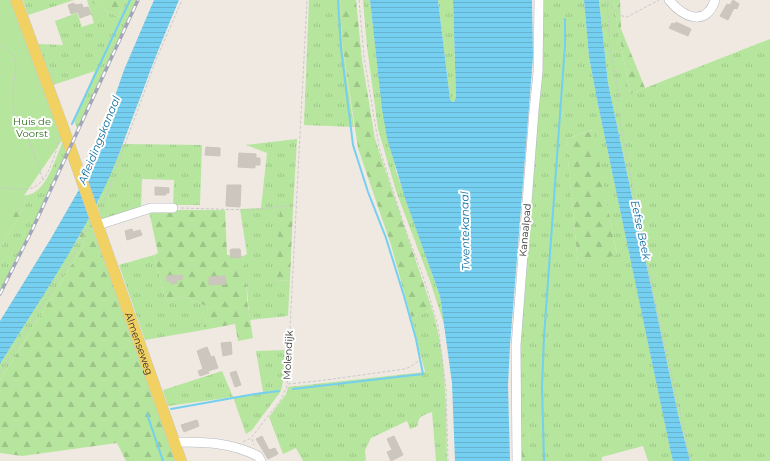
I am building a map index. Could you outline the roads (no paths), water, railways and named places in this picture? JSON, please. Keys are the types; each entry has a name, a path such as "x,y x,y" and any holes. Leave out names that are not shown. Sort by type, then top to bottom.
{"main road":[{"name":"Almenseweg","path":"16,0 64,130 181,461"}],"street":[{"name":"Kanaalpad","path":"517,461 516,346 538,72 539,0"},
{"path":"669,0 686,15 695,18 706,14 714,4 715,0"},
{"path":"96,220 151,208 173,208"},
{"path":"174,442 193,442 233,446 258,456 260,461"}],"water":[{"name":"Afleidingskanaal","path":"154,0 179,0 155,58 112,172 77,240 0,364 0,321 50,240 88,174 124,70"},
{"name":"Twentekanaal","path":"370,0 438,0 450,99 454,102 456,97 453,0 532,0 533,57 508,385 510,461 455,461 452,383 440,296 405,198 387,138 382,109"},
{"path":"584,0 599,0 608,83 678,414 690,461 673,461 671,453 597,100 589,57"}],"waterway":[{"path":"72,124 130,0"},
{"path":"293,389 423,374 416,339 404,296 386,238 368,192 353,145 341,48 338,0"},
{"path":"544,461 542,387 544,337 565,45 565,19"},
{"path":"171,409 279,391"},
{"path":"147,414 163,461"}],"railway":[{"path":"0,294 33,228 138,0"}],"park label":[{"name":"Huis de Voorst","path":"32,126"}],"water label":[{"name":"Eefse Beek","path":"641,230"}]}
